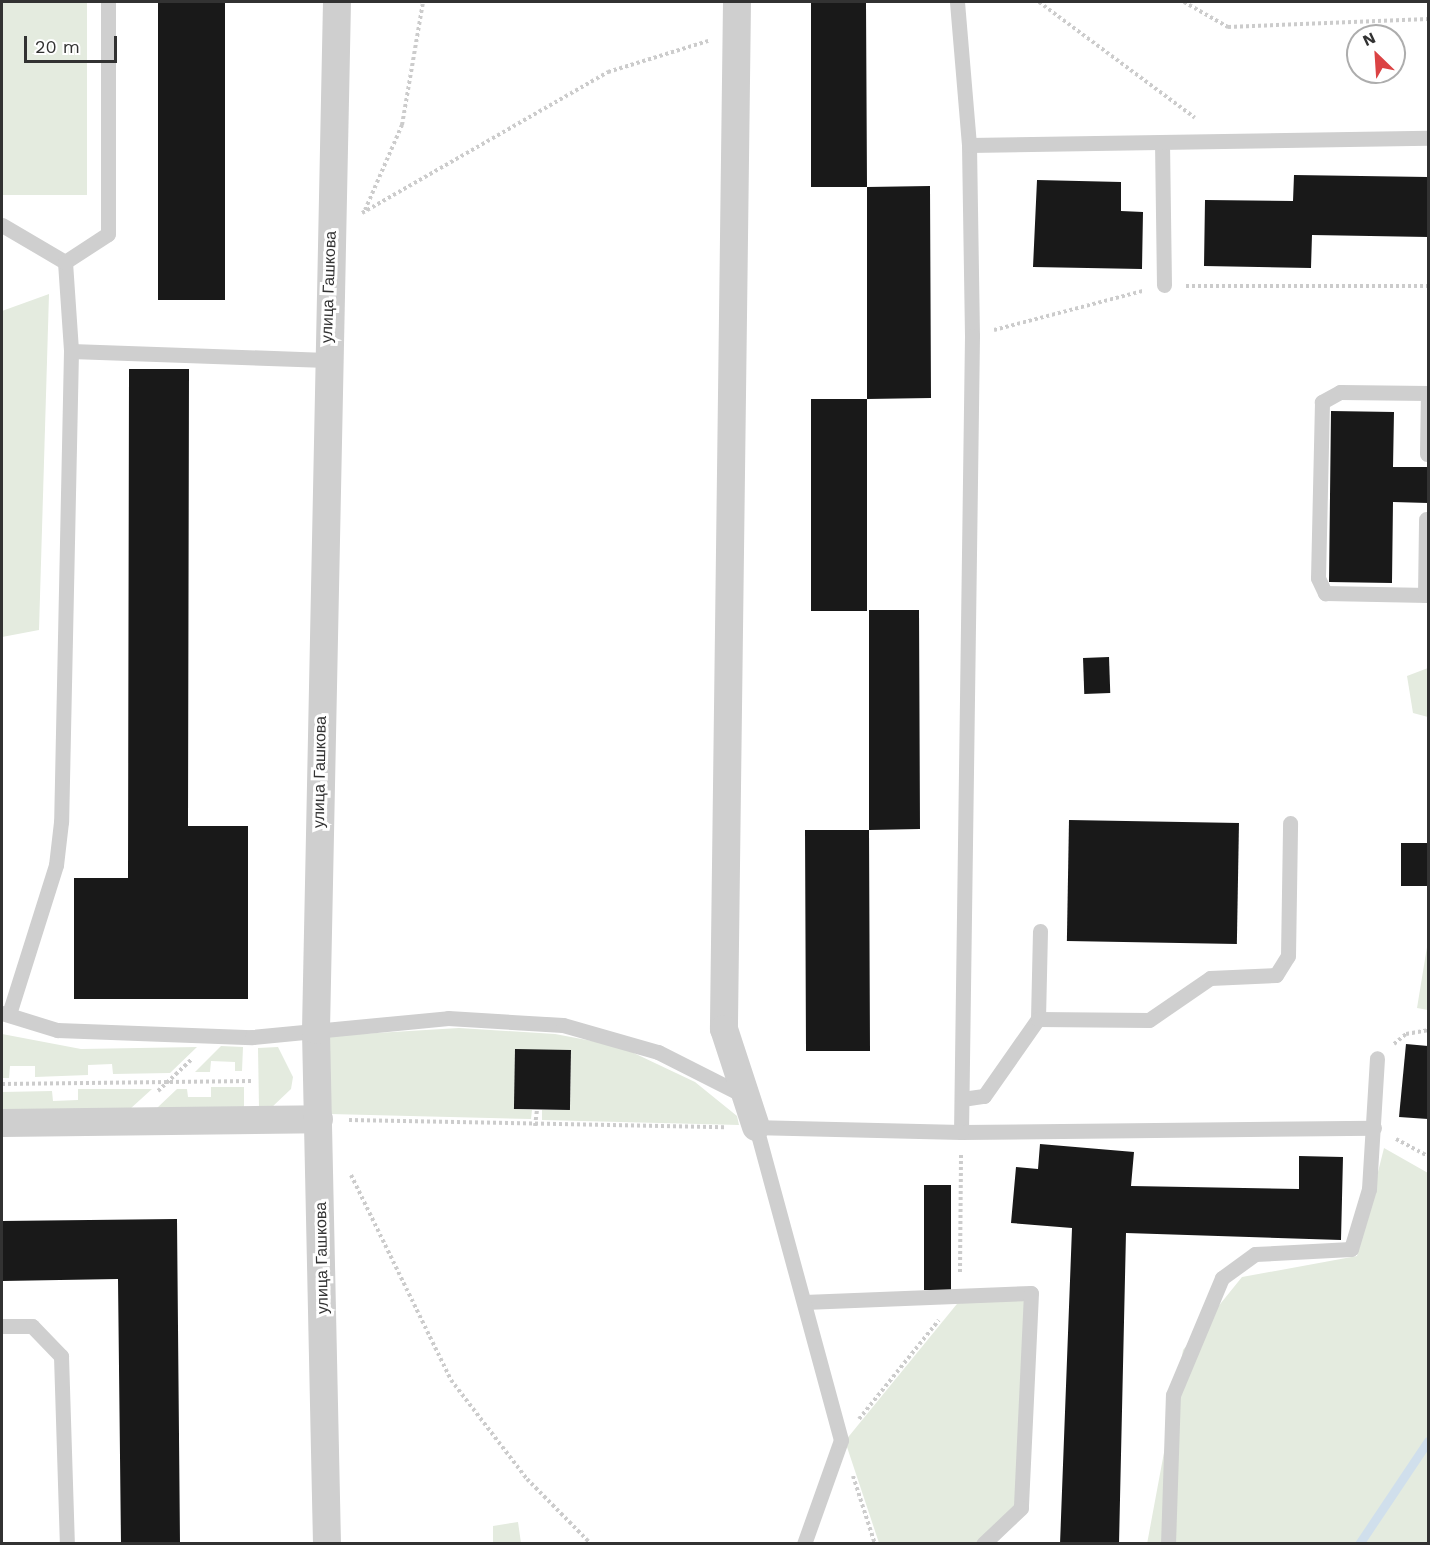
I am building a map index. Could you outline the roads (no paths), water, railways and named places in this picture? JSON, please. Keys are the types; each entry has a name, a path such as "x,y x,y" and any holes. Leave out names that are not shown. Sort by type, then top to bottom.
{"street":[{"name":"улица Гашкова","path":"327,1544 316,1030 327,360 337,2"},
{"path":"737,2 724,1029 741,1094 756,1127"},
{"path":"2,1123 319,1119"}],"lane":[{"path":"65,262 108,234 108,2"},
{"path":"957,2 969,145 972,336 961,1132"},
{"path":"969,145 1428,138"},
{"path":"1162,142 1164,285"},
{"path":"2,225 65,262"},
{"path":"65,262 71,351 61,822 56,865 5,1014 57,1030 216,1035 316,1030 448,1018 562,1025 658,1052 741,1094"},
{"path":"71,351 327,360"},
{"path":"1426,519 1427,595 1326,593 1318,578 1322,402 1340,392 1428,393 1427,454"},
{"path":"1038,1019 1149,1020 1210,978 1276,975 1288,956 1290,823"},
{"path":"962,1099 984,1095 1038,1019 1040,931"},
{"path":"1168,1544 1173,1395 1222,1278 1255,1254 1351,1248 1369,1189 1377,1058"},
{"path":"804,1544 841,1440 756,1127 961,1132 1374,1128"},
{"path":"804,1302 1031,1293 1021,1508 983,1544"},
{"path":"2,1326 32,1326 61,1356 67,1544"}],"waterway":[{"path":"1359,1544 1428,1441"}]}
